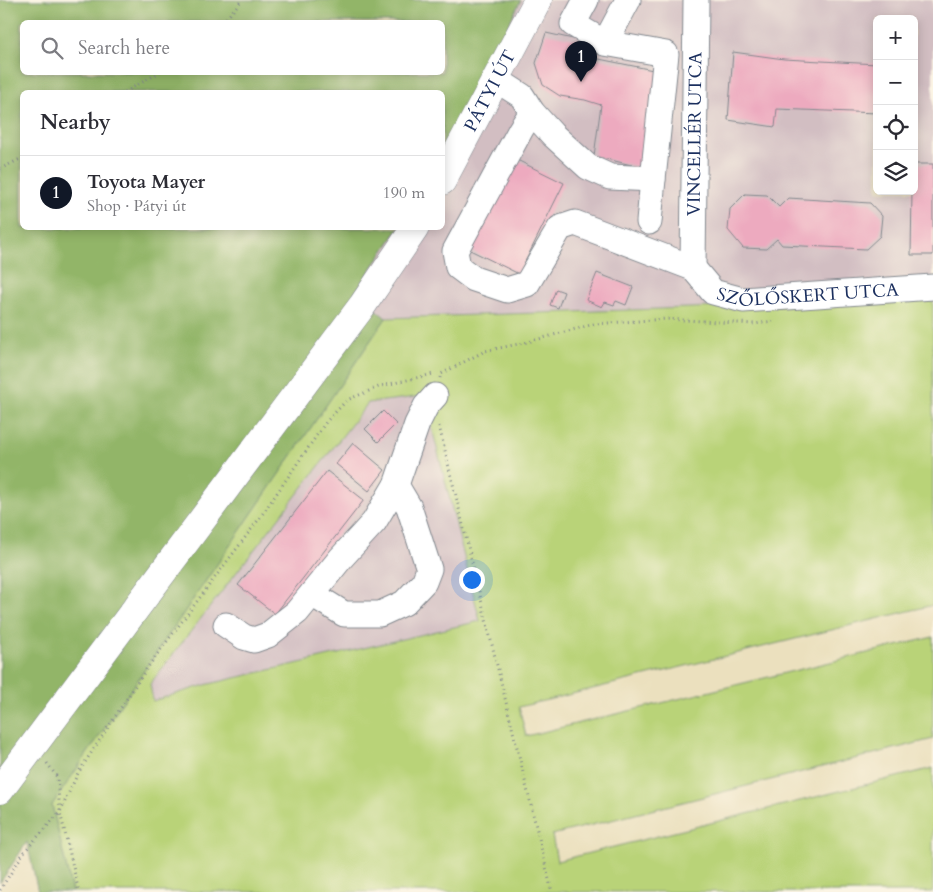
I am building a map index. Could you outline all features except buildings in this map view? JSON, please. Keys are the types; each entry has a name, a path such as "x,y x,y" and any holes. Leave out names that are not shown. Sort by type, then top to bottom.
{"main road":[{"name":"PÁTYI ÚT","path":"445,175 538,0"},
{"path":"0,790 362,306 414,230"}],"street":[{"path":"586,0 573,24 605,43 666,54 649,222"},
{"path":"605,43 628,0"},
{"name":"VINCELLÉR UTCA","path":"693,268 696,0"},
{"path":"497,80 522,96 532,112 553,135 609,187 653,179"},
{"path":"532,112 521,129 456,252 458,267 474,279 507,290 527,284 560,228 575,223 693,268"},
{"name":"SZŐLŐSKERT UTCA","path":"693,268 713,292 743,300 933,287"},
{"path":"226,625 244,637 254,640 268,635 297,612 341,558 374,522 396,485 417,424 438,385"},
{"path":"312,594 344,614 380,614 404,603 424,582 429,569 409,508 396,485"}],"path":[{"path":"225,20 242,0"},
{"path":"128,90 155,75"},
{"path":"0,169 20,159"},
{"path":"438,385 485,351 528,342 594,324 666,319 755,324 774,320"},
{"path":"0,890 24,852 60,812 78,773 147,668 259,519 326,422 347,400 381,386 426,374 438,385 438,421 552,892"},
{"path":"33,744 57,777 60,812 79,892"}],"shaded area":[{"path":"521,0 933,0 933,300 386,318 355,294 398,230 445,230 445,150"},
{"path":"424,396 480,621 205,685 153,701 149,684 368,403"}],"green space":[{"path":"0,0 521,0 445,150 445,90 20,90 20,230 398,230 355,293 386,318 52,805 72,892 38,892 27,842 0,883"},
{"path":"933,300 933,605 519,707 526,736 933,637 933,739 552,835 557,861 933,768 933,892 72,892 52,805 386,318","holes":["424,396 480,621 205,685 153,701 150,684 368,403"]}],"place":[{"name":"Toyota Mayer","path":"581,82"}]}
